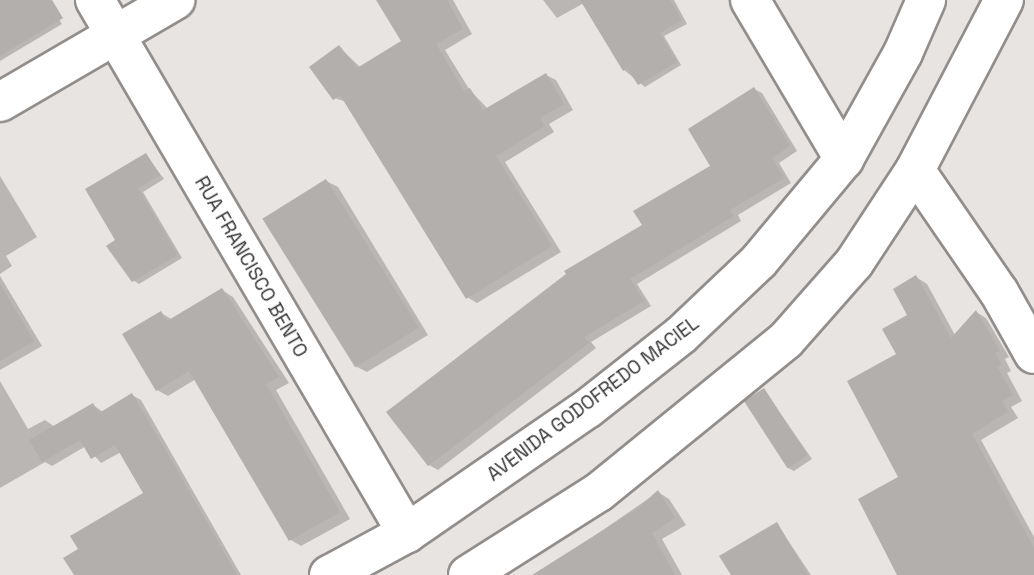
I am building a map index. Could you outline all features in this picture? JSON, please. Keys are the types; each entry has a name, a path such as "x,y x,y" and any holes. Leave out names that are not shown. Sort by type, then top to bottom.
{"main road":[{"name":"RUA FRANCISCO BENTO","path":"95,0 407,533"},
{"path":"0,102 175,0"},
{"path":"750,0 844,159"},
{"name":"AVENIDA GODOFREDO MACIEL","path":"329,575 407,533 587,409 681,335 759,261 844,159 903,53 926,0"},
{"path":"468,575 599,492 786,340 854,262 915,170 1004,0"},
{"path":"915,170 999,292 1034,354"}],"building":[{"path":"0,0 52,0 63,18 0,56"},
{"path":"376,0 447,0 463,29 436,44 464,91 470,88 483,110 546,73 564,104 540,118 545,126 496,156 552,246 466,299 340,95 333,100 309,67 339,45 357,68 401,41"},
{"path":"580,0 670,0 682,20 660,33 677,62 638,85 627,68 623,71"},
{"path":"754,87 790,146 772,158 784,178 730,210 734,216 630,279 644,301 584,337 589,343 428,466 386,412 566,274 564,271 642,225 633,211 710,166 688,129"},
{"path":"146,153 160,175 138,188 178,255 132,282 106,246 115,240 85,189"},
{"path":"326,179 419,327 355,367 262,219"},
{"path":"916,275 951,338 976,310 1000,351 995,353 1002,365 997,367 1013,395 1002,401 1008,412 972,434 1034,548 1034,575 897,575 858,499 898,477 847,381 896,354 882,329 907,315 893,289"},
{"path":"0,284 34,341 0,361"},
{"path":"222,288 279,377 266,384 340,512 289,541 189,371 156,391 122,334 161,311 167,321"},
{"path":"764,388 808,455 787,468 744,401"},
{"path":"132,393 237,575 74,575 63,558 78,549 70,536 143,493 115,445 91,459 80,440 42,462 29,440 93,403 99,413"},
{"path":"658,490 675,518 652,533 675,575 532,575 638,508"},
{"path":"777,522 808,575 731,575 719,556"}]}
